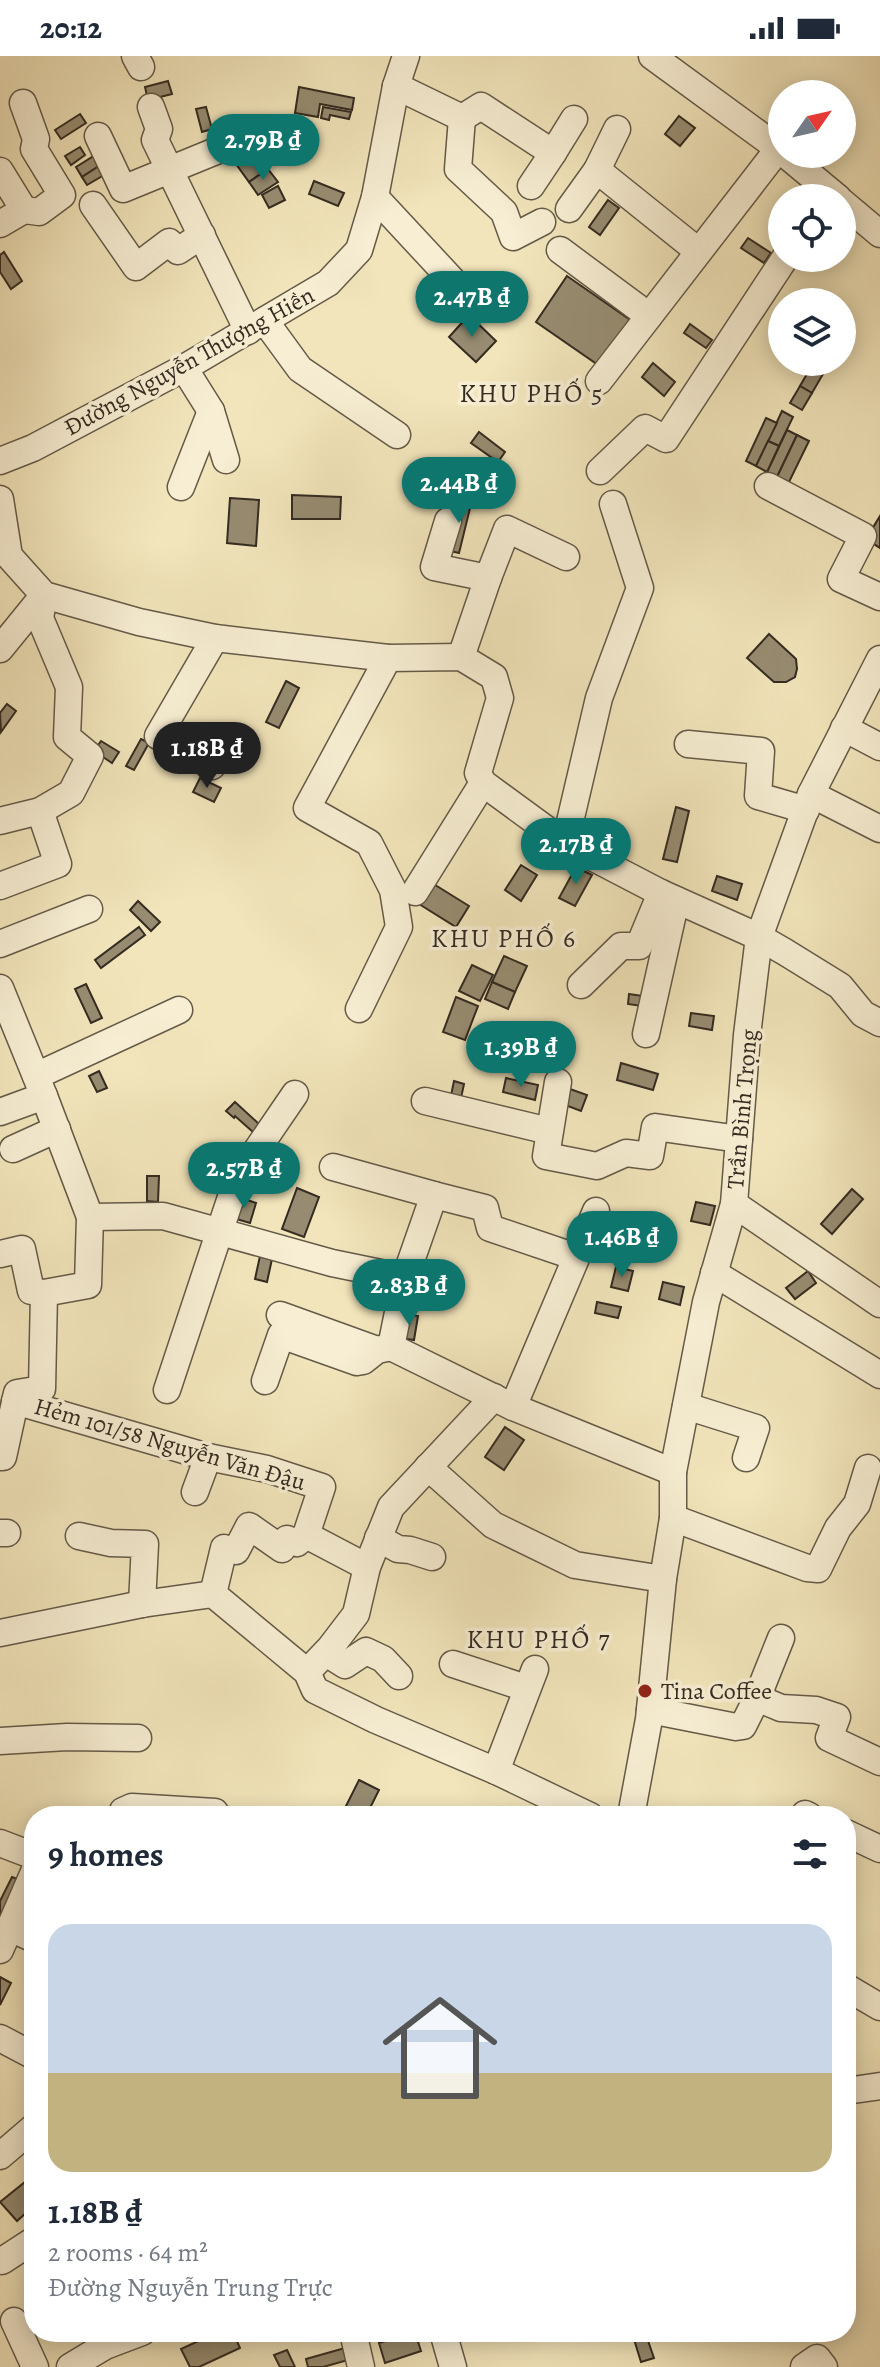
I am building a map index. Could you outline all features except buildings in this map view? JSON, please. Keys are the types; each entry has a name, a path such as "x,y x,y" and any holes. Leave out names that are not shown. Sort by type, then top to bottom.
{"street":[{"name":"Đường Nguyễn Thượng Hiền","path":"0,461 33,448 184,368 328,283 359,250 375,197 396,86 406,56"},
{"path":"652,56 768,141"},
{"path":"396,86 462,118"},
{"path":"0,171 6,220 39,212 62,195 34,149 36,139 23,103"},
{"path":"462,118 481,106 553,153"},
{"path":"151,107 159,129 155,140 169,170 202,235 257,326 300,369 397,435"},
{"path":"462,118 458,169 504,212 513,237 542,222"},
{"path":"531,186 574,119"},
{"path":"569,209 597,170 617,129"},
{"path":"98,136 123,189 233,144"},
{"path":"599,381 698,251 768,168"},
{"path":"801,168 819,184"},
{"path":"597,170 698,251"},
{"path":"375,197 466,295"},
{"path":"93,205 136,267 169,242 178,251 202,235"},
{"path":"856,215 880,234"},
{"path":"560,250 649,316"},
{"path":"600,471 645,428 666,439 776,272"},
{"path":"184,368 211,411 226,460"},
{"path":"181,487 211,411"},
{"path":"768,486 863,536 841,579 880,597"},
{"path":"0,499 9,556 44,595 139,622 215,638 388,658 461,657 494,677 500,698 478,773 483,783 565,843 669,897 759,937 840,986 863,1014 880,1023"},
{"path":"565,843 599,698 640,588 613,504"},
{"path":"448,521 434,567 488,578"},
{"path":"461,657 507,529 566,557"},
{"path":"0,649 44,595"},
{"path":"0,821 40,811 71,793 90,756 67,737 69,687 40,618 44,595"},
{"path":"212,766 158,736 215,638"},
{"path":"359,1009 399,927 393,890 369,843 307,808 388,658"},
{"name":"Trần Bình Trọng","path":"633,1806 650,1710 663,1579 673,1518 673,1472 706,1302 734,1204 747,1035 759,937 808,802 880,659"},
{"path":"844,728 880,747"},
{"path":"688,744 761,751 758,796 808,802 880,829"},
{"path":"415,892 483,783"},
{"path":"0,886 58,864 40,811"},
{"path":"581,985 621,946 639,946 669,897"},
{"path":"646,1034 669,897"},
{"path":"0,944 89,909"},
{"path":"0,988 90,1217 88,1285 44,1293 31,1291 22,1249 0,1254"},
{"path":"0,1112 40,1086 179,1010"},
{"path":"558,1082 546,1156 597,1166 626,1153 650,1156 655,1127 739,1139"},
{"path":"167,1390 237,1179 295,1094"},
{"path":"425,1101 549,1131"},
{"path":"13,1149 57,1129"},
{"path":"333,1167 485,1208 490,1228 576,1257"},
{"path":"265,1381 281,1335 357,1362 384,1348 434,1195"},
{"path":"734,1204 880,1304"},
{"path":"307,1672 356,1614 367,1567 391,1507 428,1467 503,1402 596,1211"},
{"path":"90,1217 163,1216 332,1263 405,1278"},
{"path":"714,1273 880,1375"},
{"path":"0,1457 3,1457 17,1393 42,1389 44,1293"},
{"path":"280,1315 384,1348 503,1402 673,1472"},
{"name":"Hẻm 101/58 Nguyễn Văn Đậu","path":"15,1401 208,1457 267,1469 322,1487 306,1535"},
{"path":"686,1406 756,1428 746,1458"},
{"path":"195,1492 208,1457"},
{"path":"428,1467 493,1525 575,1565 663,1579"},
{"path":"673,1518 807,1568 818,1569 838,1528 857,1504 868,1468"},
{"path":"213,1594 224,1548 236,1551 249,1526 282,1549 287,1539 297,1543 306,1535 367,1567"},
{"path":"79,1536 111,1543 145,1544 142,1604"},
{"path":"378,1538 398,1549 432,1557"},
{"path":"0,1633 142,1604 213,1594 307,1672 315,1690 569,1806"},
{"path":"650,1710 740,1727 757,1698 781,1638"},
{"path":"326,1653 345,1665 366,1651 383,1659 399,1676"},
{"path":"453,1664 530,1678 496,1771"},
{"path":"757,1698 781,1708 816,1710 837,1717 829,1738 880,1762"},
{"path":"0,1741 67,1737 138,1738"},
{"path":"856,1838 880,1849"},
{"path":"0,1843 24,1852"},
{"path":"5,1939 24,1895"},
{"path":"856,1993 880,2007"},
{"path":"0,2038 24,2051"},
{"path":"856,2090 880,2086"},
{"path":"0,2156 24,2136"},
{"path":"2,2261 24,2247"},
{"path":"16,2318 24,2339"},
{"path":"25,2342 35,2367"},
{"path":"70,2367 99,2342"},
{"path":"355,2342 361,2367"},
{"path":"446,2342 453,2367"},
{"path":"804,2367 817,2358 824,2367"}],"place":[{"name":"Tina Coffee","path":"645,1691"}],"district":[{"name":"KHU PHỐ 5","path":"532,393"},
{"name":"KHU PHỐ 6","path":"504,938"},
{"name":"KHU PHỐ 7","path":"539,1639"}]}
